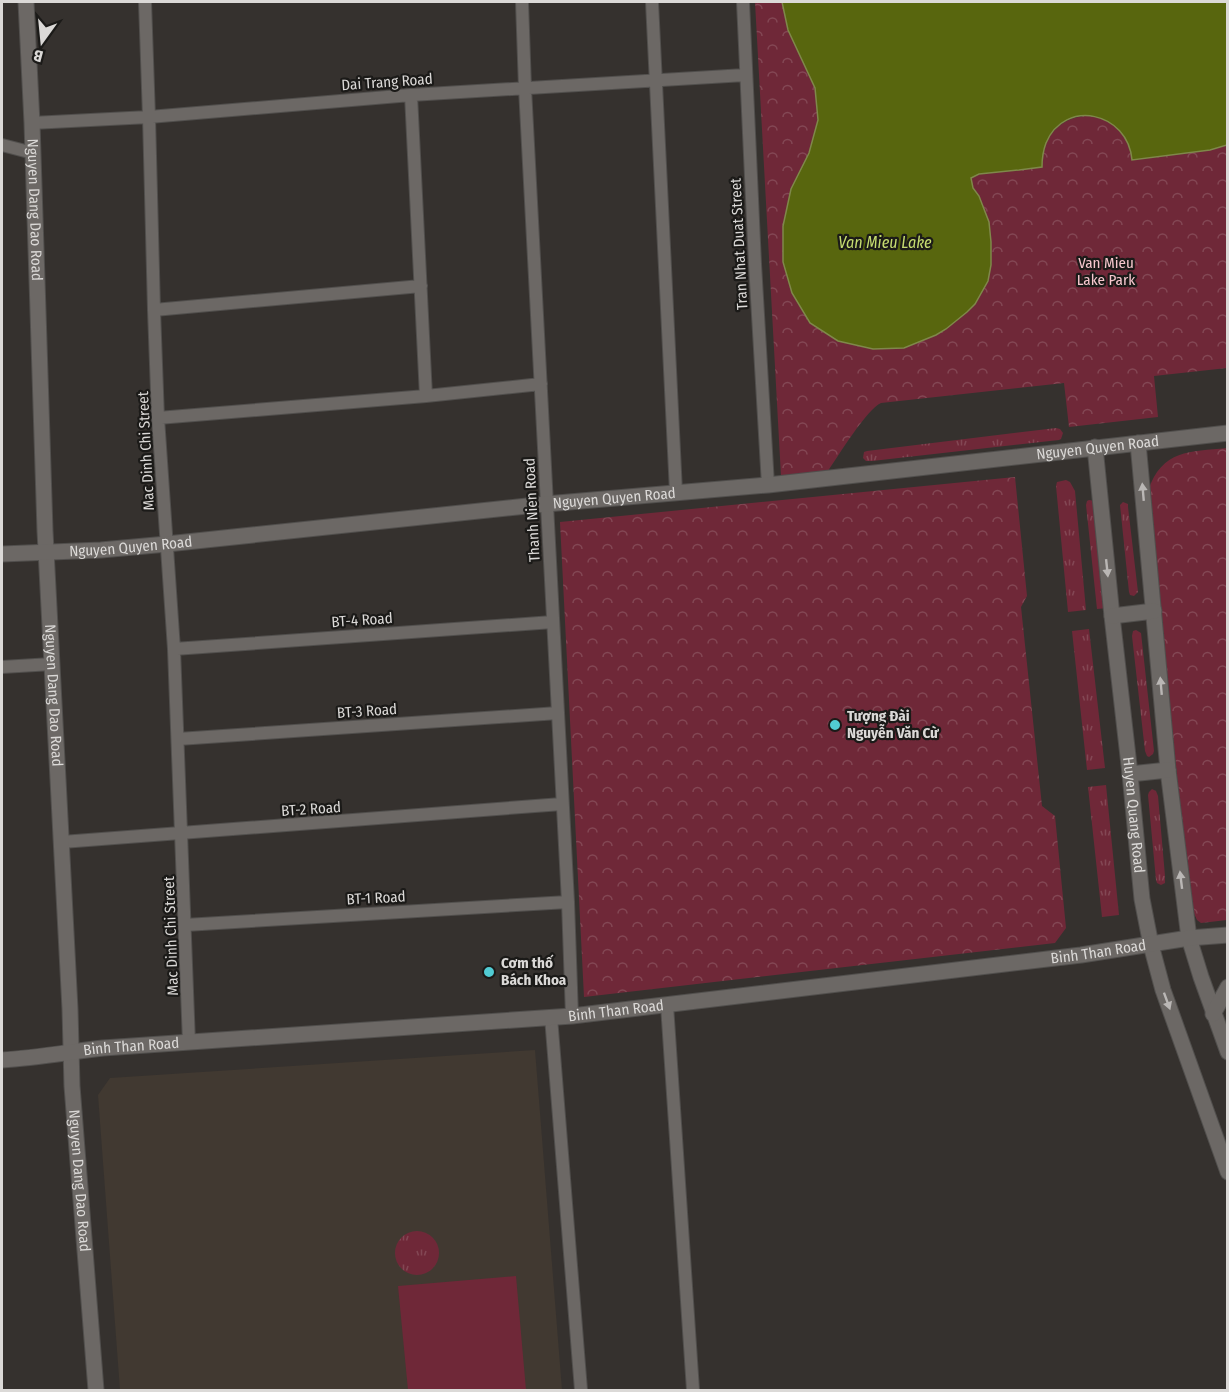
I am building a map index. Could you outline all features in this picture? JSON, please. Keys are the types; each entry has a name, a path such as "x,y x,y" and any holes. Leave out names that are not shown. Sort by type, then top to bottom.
{"street":[{"name":"Nguyen Dang Dao Road","path":"26,2 46,553 62,842 72,1086 96,1390"},
{"name":"Mac Dinh Chi Street","path":"145,2 158,418 174,649 189,1043"},
{"name":"Thanh Nien Road","path":"522,2 572,1016"},
{"path":"652,2 676,492"},
{"name":"Tran Nhat Duat Street","path":"743,2 768,485"},
{"name":"Dai Trang Road","path":"32,123 150,117 411,95 746,75"},
{"path":"411,95 426,396"},
{"path":"2,145 33,153"},
{"path":"154,310 421,286"},
{"path":"158,418 541,384"},
{"name":"Nguyen Quyen Road","path":"2,554 101,550 546,504 768,485 1227,433"},
{"path":"1138,443 1168,770 1189,938 1227,1052"},
{"name":"Huyen Quang Road","path":"1095,447 1142,899 1162,990 1227,1172"},
{"path":"1112,616 1154,611"},
{"name":"BT-4 Road","path":"174,649 553,622"},
{"path":"2,667 52,664"},
{"name":"BT-3 Road","path":"178,739 558,713"},
{"path":"1130,774 1168,770"},
{"name":"BT-2 Road","path":"62,842 562,804"},
{"name":"BT-1 Road","path":"185,925 568,902"},
{"name":"Binh Than Road","path":"2,1060 72,1052 572,1016 1081,956 1227,934"},
{"path":"1214,1014 1227,987"},
{"path":"667,1005 693,1390"},
{"path":"551,1017 581,1390"}],"shaded area":[{"path":"535,1050 562,1390 120,1390 98,1095 110,1078"}],"green space":[{"name":"Van Mieu Lake Park","path":"755,2 782,2 788,30 815,88 818,120 809,153 791,189 783,227 783,262 873,349 904,348 936,335 946,329 988,281 991,242 979,196 973,188 971,178 979,174 1041,167 1044,149 1052,133 1071,119 1093,116 1114,125 1123,134 1133,160 1210,150 1227,145 1227,368 1154,376 1158,417 1069,427 1064,383 881,403 868,414 828,471 781,476"},
{"path":"1056,428 1063,433 1059,440 872,461 866,461 863,458 864,452 867,451"},
{"path":"1227,448 1227,920 1201,923 1197,920 1190,905 1148,491 1154,477 1169,460 1189,452"},
{"path":"1015,477 1027,596 1021,607 1042,806 1055,816 1066,928 1055,943 584,997 560,522"},
{"path":"1066,480 1070,482 1075,491 1086,610 1068,612 1056,486 1057,482"},
{"path":"1089,500 1095,501 1107,608 1097,609 1086,505"},
{"path":"1123,502 1128,504 1138,592 1134,596 1129,592 1120,505"},
{"path":"1089,629 1105,768 1087,770 1072,631"},
{"path":"1133,631 1141,633 1154,751 1149,757 1145,751 1132,636"},
{"path":"1106,785 1119,915 1102,917 1088,787"},
{"path":"1152,789 1158,796 1165,876 1165,883 1161,885 1156,880 1148,795"},
{"path":"417,1231 432,1238 439,1253 432,1268 417,1275 402,1268 395,1253 402,1238"},
{"path":"516,1276 526,1390 408,1390 398,1286"}],"water":[{"name":"Van Mieu Lake","path":"782,2 1227,2 1227,145 1210,150 1132,160 1128,144 1120,131 1108,122 1095,117 1081,116 1067,120 1055,129 1046,143 1042,167 979,174 971,178 973,188 979,196 989,222 991,265 988,281 975,304 967,312 936,335 904,348 873,349 838,341 810,323 792,293 783,262 783,226 791,189 809,153 818,120 815,88 788,30"}],"place":[{"name":"Tượng Đài Nguyễn Văn Cừ","path":"835,725"},
{"name":"Cơm thố Bách Khoa","path":"489,972"}]}
